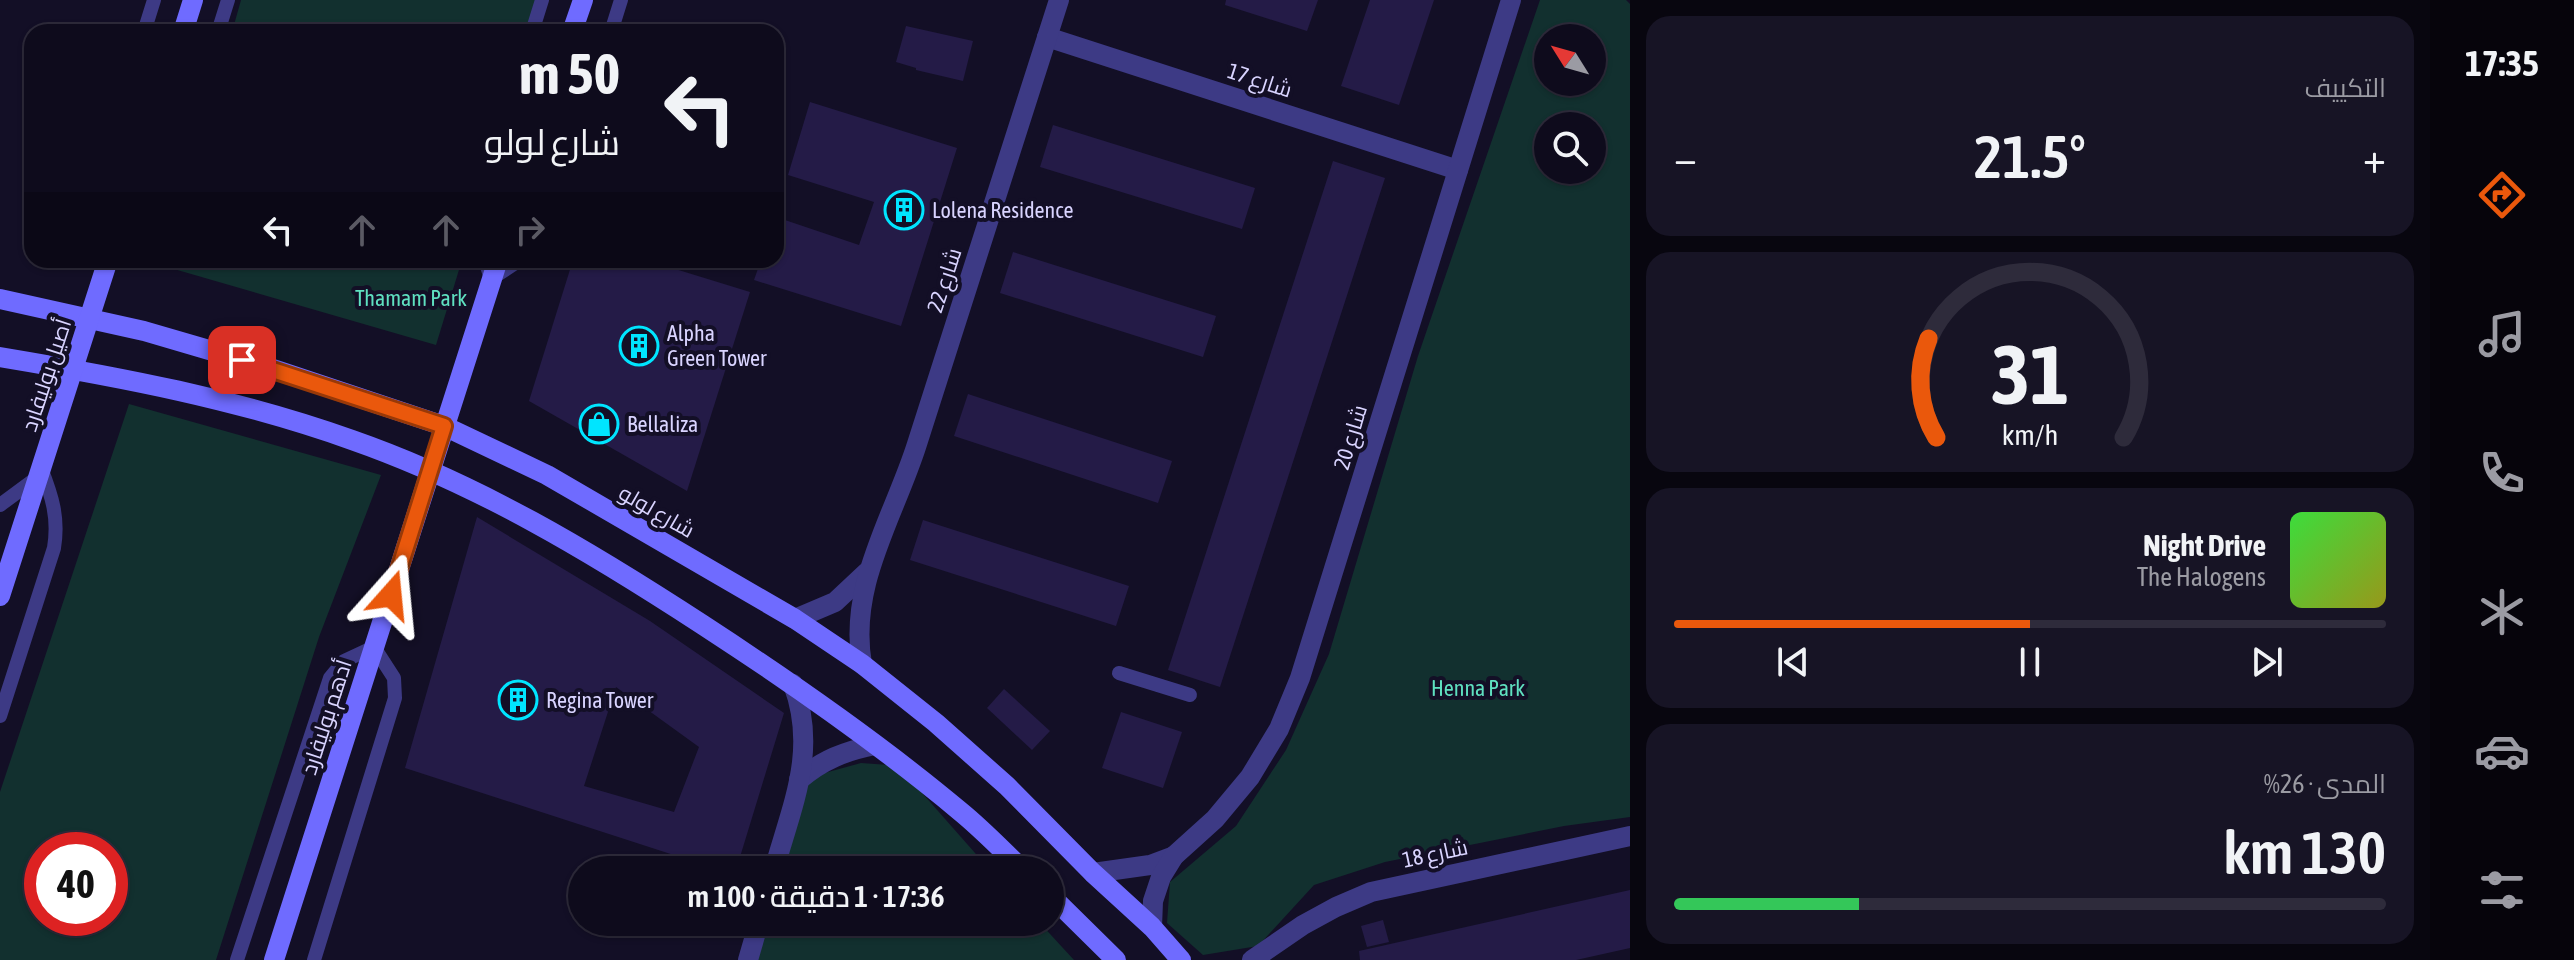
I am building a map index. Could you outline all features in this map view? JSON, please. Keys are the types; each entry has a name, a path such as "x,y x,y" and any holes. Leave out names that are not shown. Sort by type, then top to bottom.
{"street":[{"path":"186,24 193,0"},
{"path":"575,24 583,0"},
{"name":"شارع 22","path":"862,664 858,644 859,620 867,572 909,469 1059,0"},
{"name":"شارع 20","path":"1152,927 1153,901 1161,877 1174,856 1215,819 1241,787 1279,729 1305,663 1511,0"},
{"name":"شارع 17","path":"1047,37 1458,170"},
{"name":"أصيل بوليفارد","path":"0,596 106,268"},
{"name":"أدهم بوليفارد","path":"274,960 444,426 490,268"},
{"name":"شارع لولو","path":"0,299 144,331 253,363 444,426 547,475 795,619 862,664 936,723 1007,786 1093,873 1152,927 1181,960"},
{"path":"0,357 130,379 255,408 353,440 430,470 492,499 576,544 793,684 962,812 1008,856"},
{"name":"شارع 22","path":"795,619 835,602 867,572"},
{"path":"778,856 799,780 805,730 793,684"},
{"path":"799,780 815,766 834,756 875,745"},
{"name":"شارع 18","path":"1259,958 1303,925 1371,892 1630,836"},
{"name":"شارع 20","path":"1093,873 1150,865 1174,856"},
{"path":"1064,909 1116,960"},
{"path":"748,960 755,936"}],"lane":[{"path":"146,24 154,0"},
{"path":"220,24 228,0"},
{"path":"534,24 542,0"},
{"path":"614,24 621,0"},
{"path":"0,505 40,472 56,513 56,539 0,716"},
{"path":"237,960 330,678 344,661 374,647 394,678 395,698 314,960"},
{"path":"1119,673 1190,695"}],"green space":[{"path":"241,0 540,0 532,24 234,24"},
{"name":"Henna Park","path":"1540,0 1626,0 1630,4 1630,817 1564,826 1385,862 1314,885 1258,946 1203,955 1167,923 1170,882 1236,826 1286,750 1329,654 1418,356"},
{"name":"Thamam Park","path":"170,268 460,268 436,345"},
{"path":"129,404 381,475 319,637 216,960 0,960 0,792"},
{"path":"861,763 889,765 908,777 978,856 778,856 799,780"},
{"path":"755,936 1052,936 1074,960 749,960"}],"building":[{"path":"1226,0 1318,0 1307,31 1225,5"},
{"path":"1370,0 1434,0 1399,105 1341,86"},
{"path":"906,26 973,41 963,81 896,62"},
{"name":"Lolena Residence","path":"810,102 957,148 901,326 754,280 758,268 784,268 784,220 859,245 874,202 788,175"},
{"path":"1053,125 1255,188 1242,229 1040,167"},
{"path":"1333,161 1385,178 1220,687 1168,670"},
{"path":"1013,252 1216,316 1203,357 1000,293"},
{"name":"Alpha Green Tower","path":"571,268 672,268 750,292 687,491 529,401"},
{"path":"968,394 1172,461 1158,503 954,436"},
{"name":"Regina Tower","path":"477,517 650,621 784,713 740,856 677,856 405,768","holes":["616,687 699,747 674,812 584,786"]},
{"path":"923,520 1129,586 1116,626 910,560"},
{"path":"1004,689 1050,731 1032,750 987,708"},
{"path":"1121,712 1182,732 1163,788 1102,768"},
{"path":"1630,890 1630,948 1576,960 1360,960 1359,951"},
{"path":"1383,920 1389,942 1367,947 1361,926"}],"place":[{"name":"Lolena Residence","path":"904,210"},
{"name":"Alpha Green Tower","path":"639,346"},
{"name":"Bellaliza","path":"599,424"},
{"name":"Regina Tower","path":"518,700"}],"route":[{"path":"242,360 444,426 391,595"}]}
